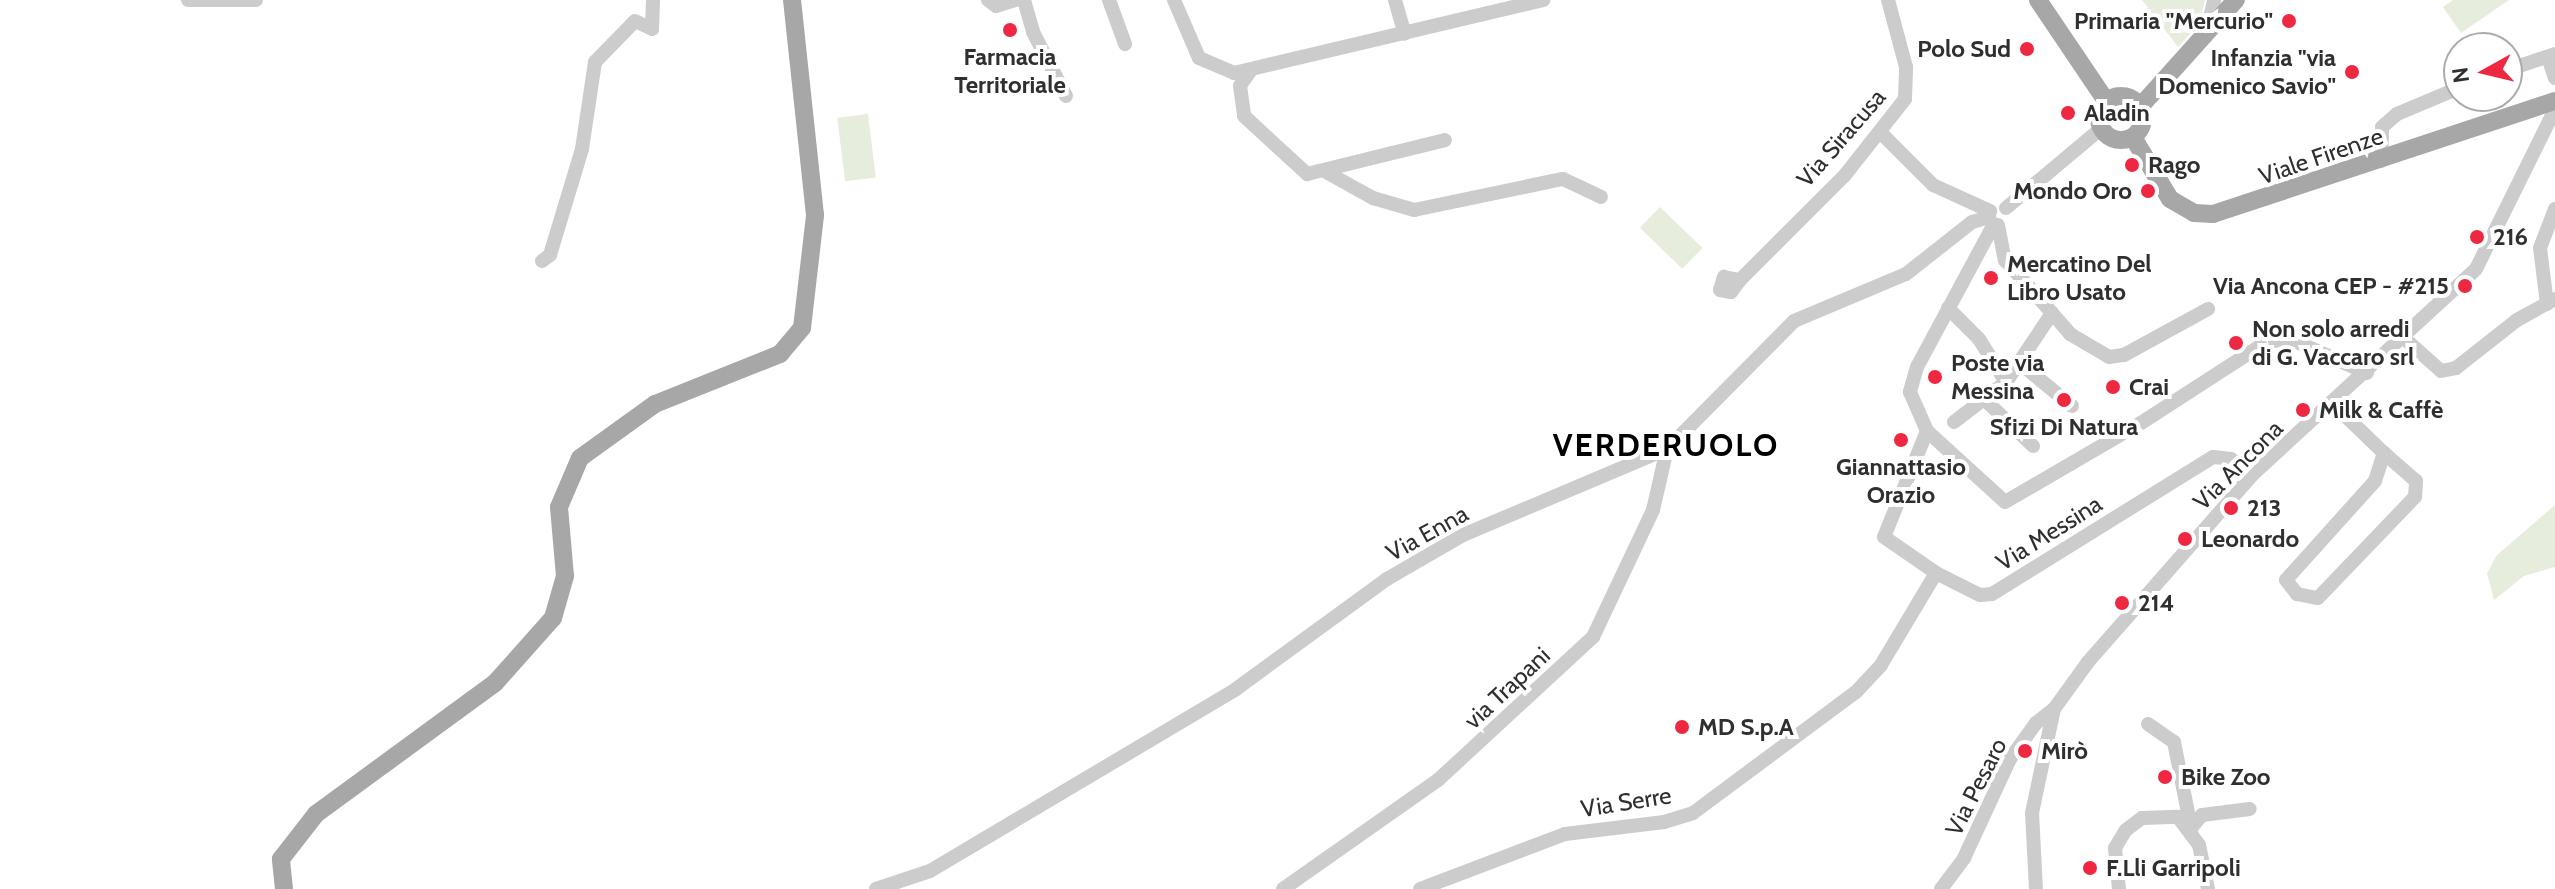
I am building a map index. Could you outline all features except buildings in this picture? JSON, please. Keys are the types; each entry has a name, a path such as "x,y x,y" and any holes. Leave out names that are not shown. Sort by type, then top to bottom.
{"main road":[{"path":"284,889 279,878 281,859 316,814 495,683 553,618 565,576 559,507 580,458 655,404 780,354 802,328 815,215 792,0"},
{"path":"2038,0 2106,101"},
{"path":"2139,108 2205,40 2236,0"},
{"path":"2121,95 2139,108 2142,126 2134,139 2119,140 2103,127 2100,112 2106,101 2121,95"},
{"name":"Viale Firenze","path":"2134,139 2170,199 2194,213 2232,212 2555,101"}],"street":[{"path":"188,0 256,0"},
{"path":"542,261 550,255 582,149 595,62 635,21 652,29 653,0"},
{"path":"988,0 996,6 1016,0"},
{"path":"1024,0 1033,32 1066,96"},
{"path":"1109,0 1125,44"},
{"path":"1174,0 1199,58 1234,73 1405,34 1521,2 1544,0"},
{"path":"1395,0 1405,34"},
{"name":"Via Siracusa","path":"1740,280 1882,134 1908,86 1888,0"},
{"path":"2205,40 2214,0"},
{"path":"2523,65 2552,56 2555,78"},
{"path":"1251,70 1240,86 1244,116 1250,126 1307,174 1326,172 1445,140"},
{"path":"2381,161 2382,127 2397,114 2443,95"},
{"name":"Via Ancona","path":"2036,889 2032,813 2054,709 2088,662 2252,475 2461,286 2489,250 2555,109"},
{"name":"Via Messina","path":"2103,127 1995,217 1912,379 1915,412 1927,431 2005,502 2141,423 2266,342 2290,339 2367,373"},
{"path":"1882,134 1933,185 1995,217 2005,260 2070,334 2109,357 2124,355 2208,309"},
{"path":"1326,172 1373,198 1414,210 1563,179 1601,197"},
{"path":"2405,339 2441,371 2456,368 2517,320 2551,302 2540,248 2555,209"},
{"name":"Via Enna","path":"876,889 930,871 1236,689 1387,579 1463,535 1667,449 1794,321 1906,274 1972,222 1995,217"},
{"path":"1948,308 1979,339 2006,382"},
{"path":"1954,422 2006,382 2021,364 2052,313"},
{"path":"2021,364 2072,406"},
{"path":"1984,399 2033,446"},
{"path":"2333,404 2416,481 2415,497 2318,598 2297,594 2286,580 2375,481 2384,453"},
{"name":"Via Messina","path":"1927,431 1883,529 1888,542 1936,573 1980,595 1992,594 2213,457 2231,459 2252,475"},
{"name":"via Trapani","path":"1283,889 1438,780 1593,637 1653,510 1667,449"},
{"name":"Via Serre","path":"1420,889 1565,834 1664,822 1693,813 1856,692 1881,665 1936,573"},
{"name":"Via Pesaro","path":"1941,889 1964,858 2010,759 2036,723 2054,709"},
{"path":"2148,724 2174,742 2191,828 2208,889"},
{"path":"2191,828 2202,815 2250,809"},
{"path":"2119,889 2115,848 2126,830 2142,818 2178,817 2191,828"}],"green space":[{"path":"2142,0 2205,0 2199,24 2178,47"},
{"path":"2453,0 2509,0 2462,32 2443,7"},
{"path":"868,114 876,178 845,181 837,118"},
{"path":"1660,207 1702,248 1682,269 1640,228"},
{"path":"2555,505 2555,567 2524,576 2494,600 2487,573 2497,555"}],"place":[{"name":"Primaria \"Mercurio\"","path":"2289,21"},
{"name":"Farmacia Territoriale","path":"1010,30"},
{"name":"Polo Sud","path":"2027,49"},
{"name":"Infanzia \"via Domenico Savio\"","path":"2352,72"},
{"name":"Aladin","path":"2068,113"},
{"name":"Rago","path":"2132,165"},
{"name":"Mondo Oro","path":"2148,191"},
{"name":"216","path":"2477,237"},
{"name":"Mercatino Del Libro Usato","path":"1991,278"},
{"name":"Via Ancona CEP - #215","path":"2465,286"},
{"name":"Non solo arredi di G. Vaccaro srl","path":"2236,343"},
{"name":"Poste via Messina","path":"1935,377"},
{"name":"Crai","path":"2113,387"},
{"name":"Sfizi Di Natura","path":"2064,400"},
{"name":"Milk & Caffè","path":"2303,410"},
{"name":"Giannattasio Orazio","path":"1901,440"},
{"name":"213","path":"2231,508"},
{"name":"Leonardo","path":"2185,539"},
{"name":"214","path":"2122,603"},
{"name":"MD S.p.A","path":"1682,727"},
{"name":"Mirò","path":"2025,751"},
{"name":"Bike Zoo","path":"2165,777"},
{"name":"F.Lli Garripoli","path":"2090,868"}],"district":[{"name":"VERDERUOLO","path":"1666,445"}]}
